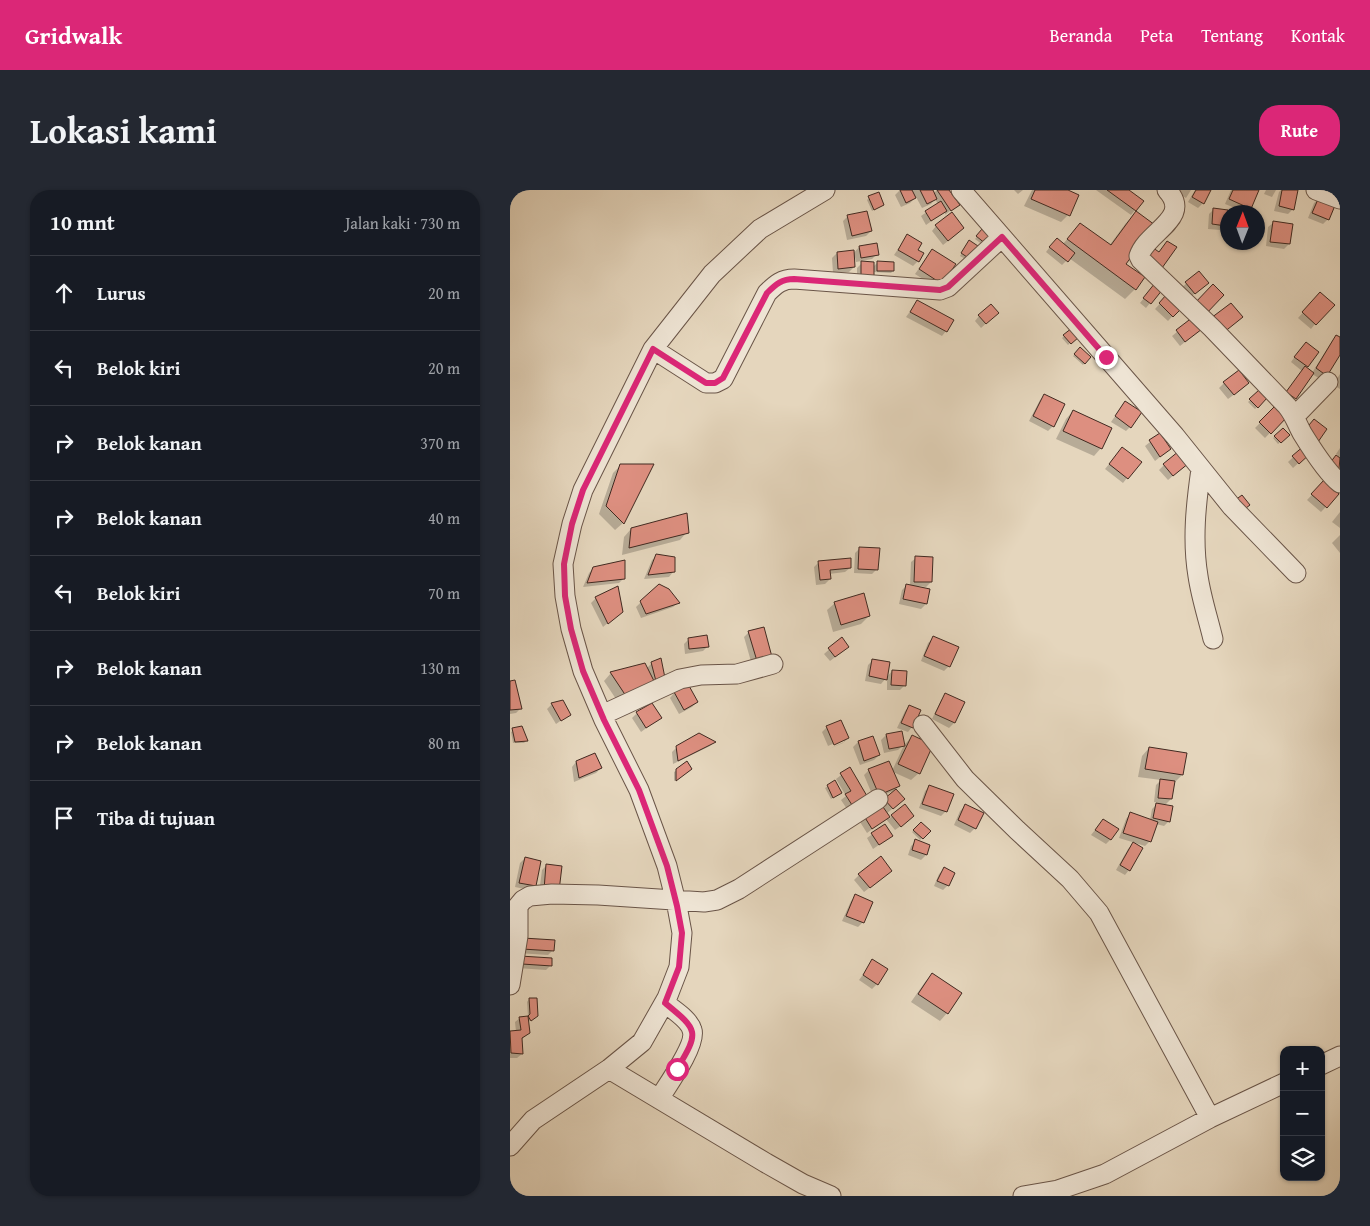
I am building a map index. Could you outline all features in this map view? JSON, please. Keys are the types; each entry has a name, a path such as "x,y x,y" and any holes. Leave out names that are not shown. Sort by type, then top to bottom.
{"street":[{"path":"510,1144 533,1120 609,1069 642,1042 665,1003 679,967 682,933 667,866 639,790 602,715 583,671 571,629 565,596 564,564 572,524 583,490 653,349 712,274 760,229 825,190"},
{"path":"961,190 1168,429 1232,507 1296,573"},
{"path":"1166,190 1173,197 1174,213 1143,248 1139,256 1141,260 1212,328 1295,416 1302,434 1330,473 1340,483"},
{"path":"1320,191 1340,199"},
{"path":"653,349 706,383 715,383 723,378 767,293 783,279 940,290 948,287 1002,237"},
{"path":"1295,416 1328,382"},
{"path":"1201,469 1196,504 1195,550 1201,592 1213,639"},
{"path":"602,715 680,679 701,675 737,674 773,664"},
{"path":"923,725 965,779 1070,879 1099,913 1210,1118"},
{"path":"510,985 518,936 514,916 518,906 524,900 537,895 598,895 676,902 717,900 739,889 878,799"},
{"path":"659,1099 687,1052 693,1034 688,1023 665,1003"},
{"path":"1325,1063 1340,1056"},
{"path":"609,1069 796,1180 831,1196"},
{"path":"1023,1196 1058,1190 1105,1174 1210,1118 1280,1085"}],"building":[{"path":"900,190 912,190 916,198 906,203"},
{"path":"920,190 933,190 937,199 927,204"},
{"path":"937,190 949,190 960,205 951,211"},
{"path":"1035,190 1068,190 1079,195 1070,216 1031,199"},
{"path":"1107,190 1129,190 1144,201 1136,211"},
{"path":"1196,190 1211,190 1204,204 1192,197"},
{"path":"1233,190 1259,190 1253,205 1242,205 1229,199"},
{"path":"1282,190 1298,190 1294,210 1279,206"},
{"path":"879,192 884,205 874,210 868,196"},
{"path":"1319,197 1336,203 1329,220 1312,213"},
{"path":"941,201 947,211 931,221 925,211"},
{"path":"1213,208 1220,209 1220,225 1212,224"},
{"path":"867,211 872,231 852,236 847,215"},
{"path":"1136,211 1155,225 1126,264 1145,277 1136,290 1067,239 1080,223 1111,245"},
{"path":"952,212 964,228 948,241 935,225"},
{"path":"1273,221 1293,224 1290,244 1270,242"},
{"path":"982,229 992,237 986,244 976,236"},
{"path":"907,234 922,243 918,250 924,253 919,262 898,250"},
{"path":"1057,238 1075,253 1068,262 1049,247"},
{"path":"969,240 978,246 970,259 961,253"},
{"path":"1167,241 1177,247 1162,268 1142,255 1149,245 1159,252"},
{"path":"877,243 879,255 861,258 859,246"},
{"path":"932,249 956,264 942,284 919,269"},
{"path":"854,250 855,267 838,269 837,252"},
{"path":"861,261 874,262 874,278 861,278"},
{"path":"877,261 894,262 894,271 877,271"},
{"path":"1199,271 1209,283 1195,294 1185,282"},
{"path":"1155,283 1163,289 1151,304 1143,298"},
{"path":"1213,284 1224,295 1204,316 1193,305"},
{"path":"1320,292 1335,305 1316,325 1302,312"},
{"path":"1166,295 1181,309 1173,317 1159,303"},
{"path":"917,300 954,320 947,332 910,312"},
{"path":"1231,303 1243,317 1223,333 1211,318"},
{"path":"991,304 999,313 986,324 978,315"},
{"path":"1193,317 1202,329 1185,342 1176,330"},
{"path":"1072,328 1079,337 1071,344 1063,335"},
{"path":"1336,335 1340,337 1340,355 1327,376 1316,368"},
{"path":"1306,342 1319,352 1308,367 1294,357"},
{"path":"1080,347 1091,357 1085,364 1074,354"},
{"path":"1305,366 1314,373 1296,399 1286,392"},
{"path":"1239,370 1249,383 1234,395 1223,382"},
{"path":"1259,390 1267,398 1258,408 1249,399"},
{"path":"1044,394 1065,404 1054,427 1033,416"},
{"path":"1125,401 1142,412 1131,428 1115,416"},
{"path":"1276,405 1288,416 1271,434 1259,422"},
{"path":"1073,410 1112,428 1102,449 1063,431"},
{"path":"1314,419 1327,429 1318,442 1304,431"},
{"path":"1283,428 1290,435 1281,443 1274,436"},
{"path":"1160,433 1171,449 1160,457 1149,440"},
{"path":"1305,445 1312,452 1299,464 1292,456"},
{"path":"1122,447 1142,462 1128,479 1109,464"},
{"path":"1179,451 1189,463 1173,476 1163,464"},
{"path":"1336,455 1340,458 1339,469 1330,463"},
{"path":"620,464 654,464 624,524 606,506"},
{"path":"1324,480 1339,494 1327,508 1311,494"},
{"path":"1242,495 1250,505 1242,511 1234,501"},
{"path":"687,513 689,533 629,548 631,528"},
{"path":"859,547 880,548 878,570 858,569"},
{"path":"656,554 675,557 675,572 648,575"},
{"path":"915,556 933,557 932,582 914,582"},
{"path":"851,558 851,568 830,570 831,579 820,580 818,561"},
{"path":"625,560 625,579 587,583 593,567"},
{"path":"659,584 669,589 680,603 646,614 640,601"},
{"path":"906,584 930,589 927,604 903,599"},
{"path":"618,586 623,612 608,624 595,597"},
{"path":"864,593 870,616 841,625 834,602"},
{"path":"764,627 772,657 757,661 748,631"},
{"path":"707,635 709,647 689,649 688,638"},
{"path":"933,636 959,647 950,667 924,656"},
{"path":"842,637 849,647 835,657 828,648"},
{"path":"661,658 665,678 657,685 651,662"},
{"path":"872,659 890,662 887,680 869,676"},
{"path":"645,663 654,681 628,699 610,672"},
{"path":"892,670 907,671 906,686 891,685"},
{"path":"515,680 522,709 510,710 510,681"},
{"path":"688,684 698,702 684,710 674,692"},
{"path":"945,693 965,702 955,723 935,714"},
{"path":"563,700 571,715 561,721 551,703"},
{"path":"652,703 662,718 646,728 636,712"},
{"path":"909,705 921,710 913,728 901,723"},
{"path":"841,720 849,738 834,745 826,726"},
{"path":"522,726 528,741 515,742 512,728"},
{"path":"902,731 905,746 889,749 886,734"},
{"path":"699,733 716,742 678,761 676,746"},
{"path":"912,735 933,745 920,774 898,764"},
{"path":"873,736 880,755 864,761 858,741"},
{"path":"1149,747 1187,753 1183,775 1145,769"},
{"path":"595,753 602,768 579,778 576,761"},
{"path":"687,761 692,769 676,781 676,769"},
{"path":"889,761 900,786 879,795 868,769"},
{"path":"850,767 867,796 852,805 845,794 851,791 840,773"},
{"path":"1160,779 1175,781 1172,799 1158,798"},
{"path":"835,780 842,793 833,798 827,785"},
{"path":"929,785 954,794 947,812 922,804"},
{"path":"896,789 905,799 893,809 884,799"},
{"path":"1156,803 1173,806 1170,822 1153,818"},
{"path":"881,804 890,817 872,829 864,816"},
{"path":"905,804 914,816 901,827 891,815"},
{"path":"965,804 984,813 976,829 958,820"},
{"path":"1130,812 1158,822 1151,842 1123,833"},
{"path":"1103,819 1119,829 1111,840 1095,830"},
{"path":"921,822 931,831 923,839 913,830"},
{"path":"885,824 893,836 879,845 871,833"},
{"path":"915,839 930,845 927,855 912,850"},
{"path":"1133,842 1143,848 1130,871 1120,865"},
{"path":"881,856 892,871 870,888 858,874"},
{"path":"525,857 541,861 536,886 519,883"},
{"path":"546,864 562,866 559,891 544,890"},
{"path":"944,867 955,873 949,886 937,881"},
{"path":"855,894 873,902 864,923 846,916"},
{"path":"523,938 555,940 554,951 522,949"},
{"path":"520,956 552,958 552,966 522,964"},
{"path":"872,959 888,969 878,985 863,975"},
{"path":"932,973 962,993 948,1014 918,994"},
{"path":"529,998 537,998 538,1016 531,1021 528,1016 530,1014"},
{"path":"528,1016 530,1033 522,1038 523,1054 511,1053 510,1031 521,1030 519,1017"}],"route":[{"path":"677,1069 687,1052 693,1034 688,1023 665,1003 679,967 682,933 677,906 667,866 639,790 604,720 583,671 571,629 565,596 564,564 572,524 583,490 653,349 706,383 715,383 723,378 767,293 783,279 940,290 948,287 1002,237 1106,357"}]}
